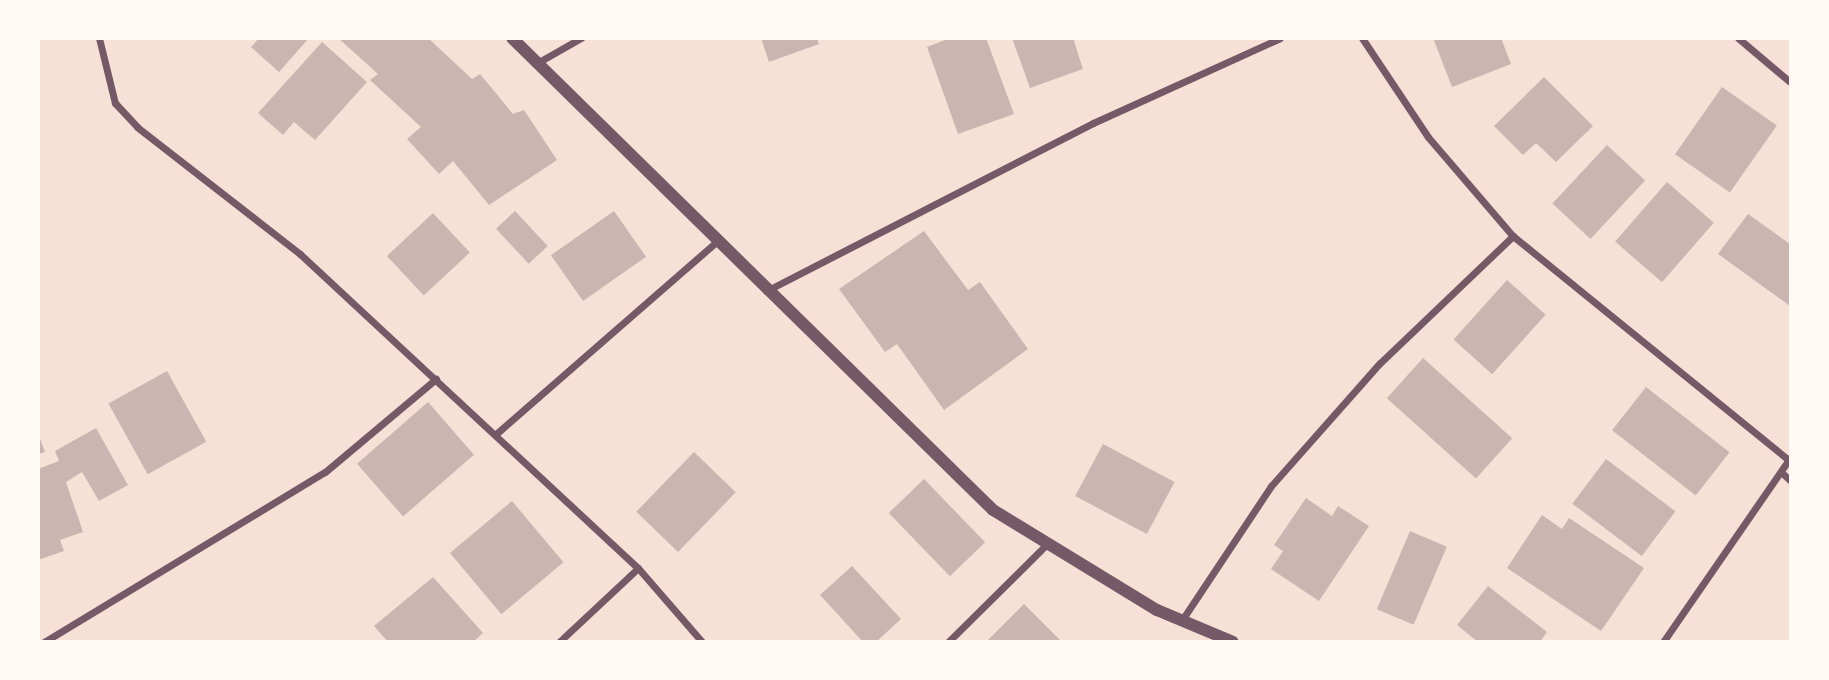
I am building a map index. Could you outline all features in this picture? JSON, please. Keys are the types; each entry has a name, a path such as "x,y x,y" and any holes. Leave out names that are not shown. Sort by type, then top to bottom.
{"street":[{"path":"99,38 116,103 137,127 300,254 638,568 702,642"},
{"path":"512,38 765,292 993,510 1182,620 1233,642"},
{"path":"537,63 581,38"},
{"path":"765,292 1093,123 1280,38"},
{"path":"1362,38 1428,137 1513,236 1789,458 1662,642"},
{"path":"1738,38 1790,82"},
{"path":"1182,620 1270,486 1380,363 1513,236"},
{"path":"496,434 716,243"},
{"path":"44,642 325,472 436,379"},
{"path":"1781,472 1790,480"},
{"path":"948,642 1048,544"},
{"path":"559,642 638,568"}],"building":[{"path":"259,38 309,38 279,72 251,47"},
{"path":"338,38 428,38 472,79 480,74 513,114 524,110 557,160 489,205 453,161 439,174 407,139 421,127 370,80 378,74"},
{"path":"761,38 817,38 819,44 769,62"},
{"path":"950,38 986,38 1014,114 958,134 927,47"},
{"path":"1012,38 1073,38 1083,69 1030,88"},
{"path":"1433,38 1501,38 1511,64 1452,87"},
{"path":"322,42 367,82 315,140 294,122 283,135 258,113"},
{"path":"1544,77 1593,126 1556,162 1536,143 1523,155 1494,126"},
{"path":"1722,87 1777,125 1730,193 1675,154"},
{"path":"1607,145 1645,180 1590,239 1552,204"},
{"path":"1667,182 1714,223 1662,282 1615,242"},
{"path":"515,211 548,246 529,264 496,229"},
{"path":"614,211 646,257 583,301 551,255"},
{"path":"433,213 470,252 424,295 387,256"},
{"path":"1748,214 1790,244 1790,306 1718,254"},
{"path":"924,231 968,290 980,282 1028,349 944,410 897,344 885,352 839,289"},
{"path":"1507,280 1546,315 1492,374 1453,339"},
{"path":"1423,358 1512,438 1476,478 1387,398"},
{"path":"167,371 206,442 148,474 108,403"},
{"path":"1646,387 1730,452 1696,496 1612,430"},
{"path":"428,402 474,455 403,516 357,464"},
{"path":"96,428 128,485 99,501 82,472 66,482 83,532 60,540 64,551 38,560 38,469 59,461 55,451"},
{"path":"38,433 45,452 38,454"},
{"path":"1103,444 1175,482 1147,534 1075,496"},
{"path":"694,452 736,492 678,552 636,512"},
{"path":"1606,459 1675,511 1642,556 1572,504"},
{"path":"924,479 985,542 950,576 889,513"},
{"path":"1306,498 1332,516 1338,506 1369,526 1319,601 1271,569 1283,551 1274,545"},
{"path":"512,501 563,562 501,614 450,553"},
{"path":"1542,515 1562,529 1569,518 1644,568 1601,631 1507,568"},
{"path":"1410,531 1447,547 1414,625 1377,609"},
{"path":"852,566 901,619 876,642 863,642 820,595"},
{"path":"433,577 483,633 473,642 388,642 374,626"},
{"path":"1488,586 1547,632 1540,642 1478,642 1457,625"},
{"path":"1024,604 1062,642 986,642"}]}
